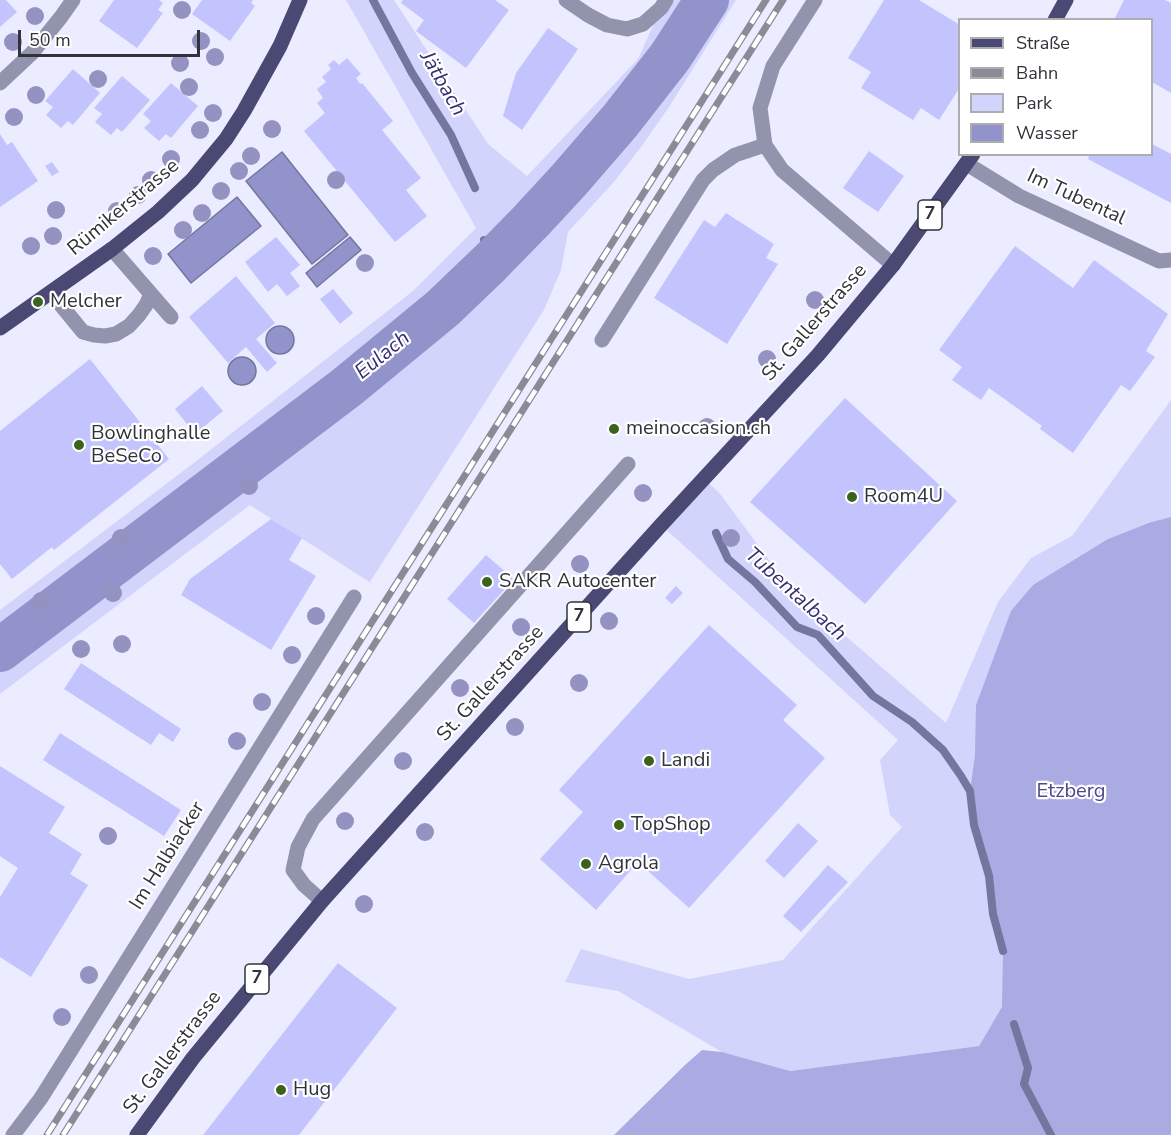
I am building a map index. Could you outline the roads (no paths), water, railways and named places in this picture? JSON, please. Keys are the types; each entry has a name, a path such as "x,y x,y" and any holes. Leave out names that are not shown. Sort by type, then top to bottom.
{"main road":[{"name":"Rümikerstrasse","path":"0,328 112,249 158,212 192,180 244,111 280,46 300,0"},
{"path":"1056,18 1066,0"},
{"name":"St. Gallerstrasse","path":"137,1135 193,1058 322,901 661,525 818,355 893,265 970,159"}],"street":[{"path":"0,83 32,53 73,0"},
{"path":"567,0 607,25 627,29 643,24 661,8 666,0"},
{"path":"815,0 773,66 760,108 765,145 782,170 893,265"},
{"path":"602,340 703,180 712,170 735,155 765,145"},
{"name":"Im Tubental","path":"970,159 986,177 1030,201 1160,261 1171,260"},
{"path":"112,249 171,317"},
{"path":"51,293 83,332 105,336 116,334 129,326 140,315 151,294"},
{"path":"322,901 304,885 293,870 298,847 313,819 628,464"},
{"name":"Im Halbiacker","path":"13,1135 41,1098 69,1054 354,597"}],"water":[{"path":"282,152 348,235 312,264 246,181"},
{"path":"237,197 261,226 191,283 168,254"},
{"path":"350,237 361,250 317,287 306,273"},
{"path":"280,326 290,330 294,340 290,350 280,354 270,350 266,340 270,330"},
{"path":"242,357 252,361 256,371 252,381 242,385 232,381 228,371 232,361"}],"waterway":[{"name":"Jätbach","path":"373,0 412,73 451,135 475,188"},
{"name":"Eulach","path":"0,650 347,387 443,308 532,220 620,121 670,57 707,0"},
{"name":"Jätbach","path":"484,240 490,263"},
{"name":"Tubentalbach","path":"443,308 458,306"},
{"name":"Tubentalbach","path":"716,533 728,559 755,582 797,627 818,635 873,696 912,722 943,750 961,776 970,791 974,825 989,876 993,914 1003,951"},
{"name":"Tubentalbach","path":"1014,1024 1028,1068 1024,1084 1051,1135"}],"railway":[{"path":"47,1135 766,0"},
{"path":"63,1135 783,0"}],"place":[{"name":"Melcher","path":"38,302"},
{"name":"meinoccasion.ch","path":"614,429"},
{"name":"Bowlinghalle BeSeCo","path":"79,445"},
{"name":"Room4U","path":"852,497"},
{"name":"SAKR Autocenter","path":"487,582"},
{"name":"Landi","path":"649,761"},
{"name":"TopShop","path":"619,825"},
{"name":"Agrola","path":"586,864"},
{"name":"Hug","path":"281,1090"}],"park label":[{"name":"Etzberg","path":"1071,792"}]}
